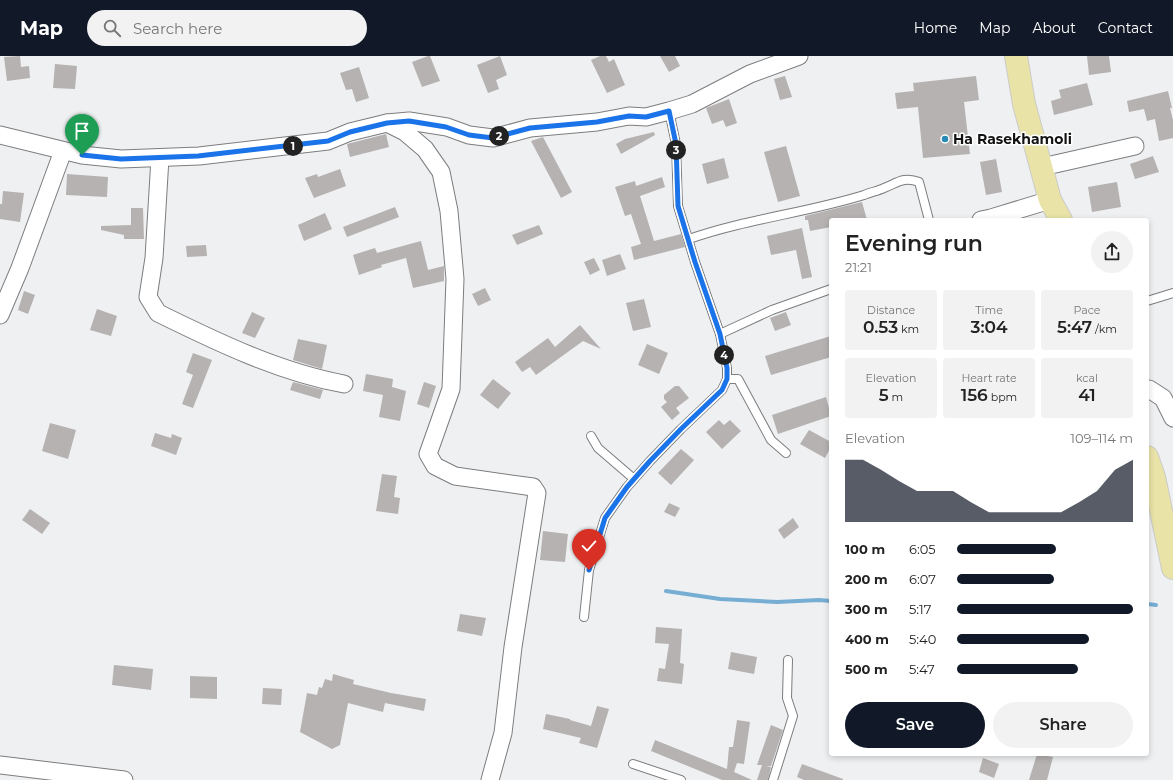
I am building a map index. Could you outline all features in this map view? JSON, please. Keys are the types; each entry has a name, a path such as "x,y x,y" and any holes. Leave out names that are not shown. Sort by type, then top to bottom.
{"main road":[{"path":"1016,56 1024,104 1050,200 1060,218"},
{"path":"1149,463 1154,477 1173,568"}],"street":[{"path":"0,135 82,155 121,159 198,156 328,141 350,132 387,123 409,121 446,127 469,135 493,138 530,128 597,122 629,116 646,117 669,111 692,104 750,74 799,56"},
{"path":"387,123 404,132 425,149 441,172 449,211 455,279 451,389 428,454 435,466 455,476 533,487 537,493 513,647 503,733 490,780"},
{"path":"1042,167 1135,149"},
{"path":"0,315 20,268 63,151"},
{"path":"160,158 154,258 148,297 158,313 265,362 326,381 344,384"},
{"path":"991,218 1050,200"},
{"path":"1149,389 1163,398 1173,418"},
{"path":"0,765 124,780"}],"lane":[{"path":"584,617 589,570 605,518 634,479 681,429 722,390 727,379 727,368 720,334 695,262 678,206 676,144 669,111"},
{"path":"689,239 709,232 804,211 885,188 901,180 911,179 919,182 928,218"},
{"path":"720,334 772,310 829,290"},
{"path":"1149,300 1173,293"},
{"path":"727,379 738,379 771,440 786,453"},
{"path":"591,436 598,448 634,479"},
{"path":"773,780 793,716 787,698 788,660"},
{"path":"633,764 681,780"}],"building":[{"path":"20,56 21,67 29,66 30,78 7,81 4,57"},
{"path":"430,56 440,81 422,87 412,62"},
{"path":"500,56 507,75 496,80 499,89 488,93 477,65"},
{"path":"600,56 606,56 609,62 614,59 625,85 607,93 591,60"},
{"path":"660,56 675,56 680,66 669,72"},
{"path":"1087,56 1109,56 1111,72 1089,75"},
{"path":"55,64 77,66 75,89 53,88"},
{"path":"359,67 369,98 356,102 352,89 346,90 340,73"},
{"path":"785,76 792,97 780,100 774,79"},
{"path":"976,76 979,100 964,102 970,154 923,158 918,107 897,109 895,93 914,91 913,83"},
{"path":"1087,83 1093,105 1054,115 1051,101 1061,98 1059,90"},
{"path":"1168,91 1172,108 1170,108 1173,120 1173,138 1159,141 1155,119 1147,121 1144,109 1129,112 1127,101"},
{"path":"729,99 737,123 726,127 723,120 712,124 706,108"},
{"path":"654,132 655,135 621,154 616,144 625,139"},
{"path":"386,134 389,147 350,157 347,144"},
{"path":"543,137 572,192 561,198 531,141"},
{"path":"786,146 800,196 778,202 764,152"},
{"path":"1153,156 1159,172 1135,179 1130,164"},
{"path":"724,158 729,178 707,184 702,164"},
{"path":"996,159 1002,192 986,195 980,162"},
{"path":"340,169 346,186 314,198 305,178 317,174 318,177"},
{"path":"67,174 108,177 107,197 66,195"},
{"path":"662,177 665,187 640,196 654,241 681,234 685,247 634,260 631,247 641,244 631,214 625,216 615,187 635,181 636,186"},
{"path":"1117,182 1121,207 1092,212 1088,187"},
{"path":"3,191 24,193 20,222 0,219 0,204 2,204"},
{"path":"862,202 866,218 829,218 829,227 810,231 808,220 805,220 805,216"},
{"path":"395,207 399,217 347,237 343,227"},
{"path":"131,208 143,208 144,239 124,239 124,235 101,230 101,226 131,225"},
{"path":"325,213 332,229 304,241 298,225"},
{"path":"539,225 543,234 517,245 512,235"},
{"path":"802,228 812,277 802,279 796,250 771,255 767,236"},
{"path":"421,241 428,270 444,266 444,281 413,288 406,258 381,265 382,267 359,275 353,255 375,248 377,253"},
{"path":"206,245 207,256 187,257 186,246"},
{"path":"620,254 626,269 607,276 602,260"},
{"path":"594,258 600,270 590,275 584,262"},
{"path":"485,288 491,300 478,306 472,294"},
{"path":"24,291 35,295 28,314 18,310"},
{"path":"644,299 651,327 633,331 626,303"},
{"path":"97,309 117,316 111,336 90,330"},
{"path":"252,312 265,318 255,338 242,333"},
{"path":"786,312 791,325 775,331 770,318"},
{"path":"580,325 601,349 583,341 536,375 530,367 522,372 515,362 548,338 555,347"},
{"path":"829,337 829,358 771,375 765,356"},
{"path":"298,339 327,345 322,369 293,360"},
{"path":"647,344 668,353 659,374 638,365"},
{"path":"193,353 212,360 193,408 182,404 193,375 186,372"},
{"path":"366,374 393,379 392,387 406,391 400,421 379,417 383,395 363,391"},
{"path":"493,379 511,393 498,409 480,395"},
{"path":"293,382 323,390 320,399 290,390"},
{"path":"424,382 436,386 429,408 417,404"},
{"path":"675,386 679,386 689,398 676,408 680,413 672,420 661,407 667,402 664,399 664,395"},
{"path":"826,397 829,408 829,417 778,434 772,415"},
{"path":"719,420 724,425 730,420 741,431 722,449 706,432"},
{"path":"50,423 76,430 68,459 42,451"},
{"path":"809,430 829,441 829,451 825,458 800,444"},
{"path":"155,433 171,438 172,434 182,438 176,455 151,446"},
{"path":"681,449 694,460 671,485 658,473"},
{"path":"382,474 397,476 394,497 400,498 398,514 376,511"},
{"path":"669,503 680,508 675,517 664,512"},
{"path":"30,509 50,523 42,534 22,520"},
{"path":"793,518 799,527 784,539 778,530"},
{"path":"543,531 568,534 565,562 540,560"},
{"path":"460,614 486,618 482,636 457,631"},
{"path":"656,627 682,629 680,663 684,664 682,684 657,681 659,668 665,669 669,644 655,643"},
{"path":"731,652 757,657 754,674 728,669"},
{"path":"114,665 153,669 151,690 112,685"},
{"path":"333,674 354,680 353,684 426,699 424,711 385,703 383,712 348,703 340,745 332,749 300,732 307,693 317,695 319,687 322,688 325,679 332,681"},
{"path":"190,676 217,677 217,699 190,698"},
{"path":"263,688 282,689 281,705 262,704"},
{"path":"597,706 609,709 597,748 579,743 581,738 543,729 546,714 570,719 591,726"},
{"path":"737,720 750,722 744,764 737,763 734,772 752,780 722,780 651,751 655,740 727,769 729,747 733,747"},
{"path":"771,725 783,730 771,766 766,766 771,767 768,780 757,780 762,765 757,765"},
{"path":"1036,756 1053,757 1047,780 1029,780"},
{"path":"983,758 999,764 994,778 979,772"},
{"path":"802,764 843,780 804,780 797,777"}],"waterway":[{"path":"666,591 720,599 777,602 829,601"},
{"path":"1149,604 1156,605"}],"place":[{"name":"Ha Rasekhamoli","path":"945,139"}],"route":[{"path":"82,155 121,159 198,156 328,141 350,132 387,123 409,121 446,127 469,135 493,138 530,128 597,122 629,116 646,117 669,111 676,144 678,206 710,308 720,334 727,368 727,379 722,390 681,429 627,487 605,518 589,570"}]}
